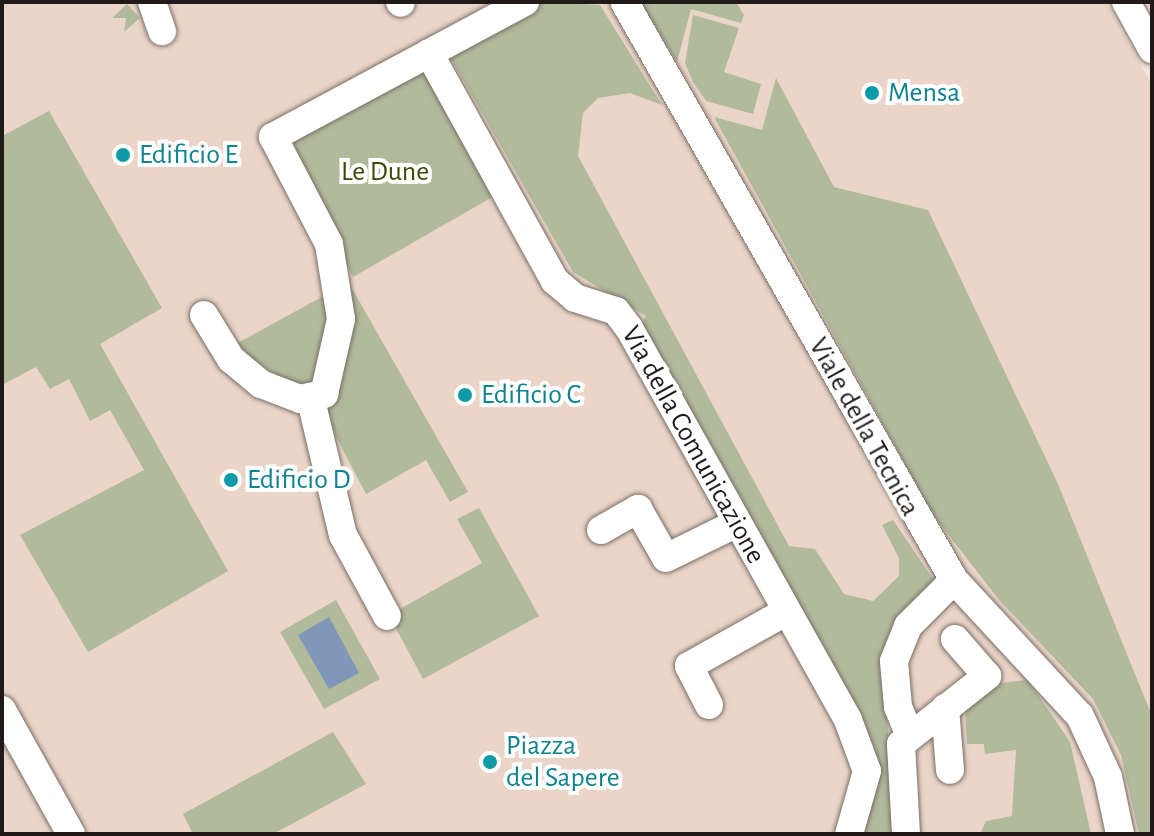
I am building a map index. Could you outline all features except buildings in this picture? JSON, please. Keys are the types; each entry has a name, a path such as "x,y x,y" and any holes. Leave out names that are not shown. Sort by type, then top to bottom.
{"street":[{"path":"152,2 162,31"},
{"path":"204,315 246,373 278,392 311,400 324,394 333,375 341,319 329,244 273,137 525,2"},
{"name":"Viale della Tecnica","path":"624,2 954,580 1080,716 1108,777 1120,834"},
{"path":"1126,2 1152,49"},
{"name":"Via della Comunicazione","path":"429,53 555,281 575,298 616,311 629,328 787,611 863,755 866,789 849,834"},
{"path":"311,400 353,555 387,616"},
{"path":"601,530 638,509 666,558 737,523"},
{"path":"909,734 894,691 898,648 908,626 954,580"},
{"path":"709,705 689,666 787,611"},
{"path":"906,834 898,752 909,734 987,676 955,639"},
{"path":"945,708 950,770"},
{"path":"2,710 71,834"}],"shaded area":[{"path":"2,2 1106,2 1152,85 1152,834 2,834"}],"green space":[{"path":"544,2 600,5 662,105 630,93 598,98 583,113 578,156 789,546 815,549 844,594 873,601 899,576 899,558 882,525 893,520 937,585 884,676 896,834 860,834 869,735 641,327 646,316 573,272 449,55"},
{"path":"640,2 736,2 744,15 741,23 691,9 677,62"},
{"path":"127,4 140,18 124,32 126,18 112,18"},
{"path":"693,15 739,28 724,72 761,84 753,114 706,101 693,82 685,63"},
{"name":"Le Dune","path":"425,69 496,195 353,277 292,151 296,139"},
{"path":"776,78 834,187 928,210 1058,484 1152,716 1152,834 1139,834 1121,755 1093,699 1000,601 933,515 714,117 762,130"},
{"path":"49,111 162,308 100,344 228,571 88,652 20,535 144,470 110,410 90,421 69,379 50,389 36,367 2,385 2,136"},
{"path":"350,285 468,492 450,502 426,460 366,494 331,427 323,405"},
{"path":"331,292 322,379 297,388 232,346"},
{"path":"479,508 539,616 423,679 389,615 482,563 457,519"},
{"path":"336,600 380,679 324,709 280,632"},
{"path":"1028,680 1070,742 1091,834 980,834 986,821 1012,816 1016,750 985,754 984,744 967,744 965,708 992,684"},
{"path":"333,732 366,784 273,834 193,834 183,814"}],"water":[{"path":"329,617 359,673 329,689 298,635"}],"place":[{"name":"Mensa","path":"872,93"},
{"name":"Edificio E","path":"123,155"},
{"name":"Edificio C","path":"465,395"},
{"name":"Edificio D","path":"231,480"},
{"name":"Piazza del Sapere","path":"490,762"}]}
